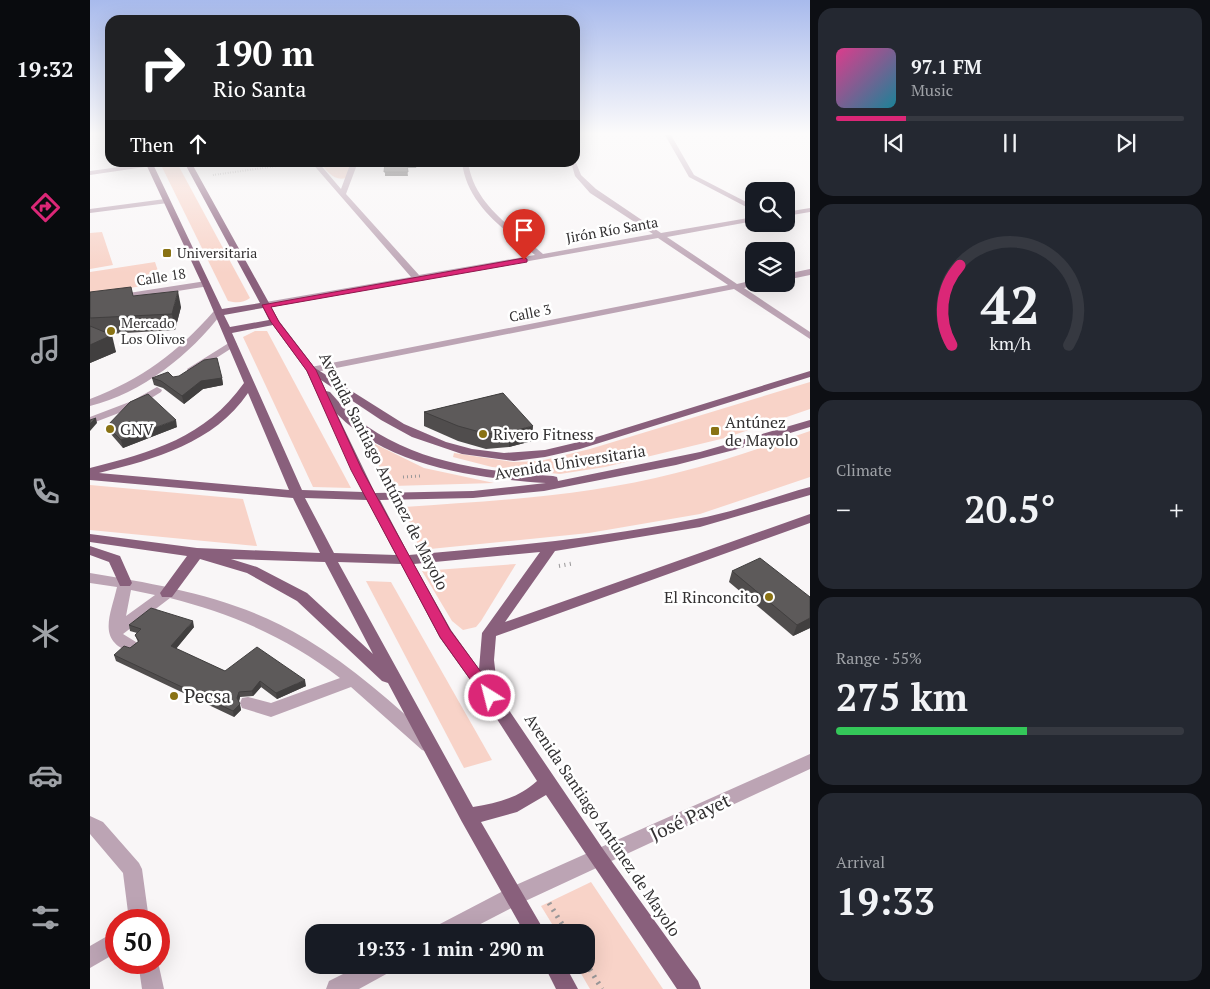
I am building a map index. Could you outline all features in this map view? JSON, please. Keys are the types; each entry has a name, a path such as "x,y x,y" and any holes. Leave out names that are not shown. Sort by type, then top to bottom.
{"main road":[{"path":"156,181 206,284 297,494 430,747 530,924"},
{"name":"Avenida Santiago Antúnez de Mayolo","path":"197,181 275,322 311,370 371,495 445,634 490,696 598,858 690,989"},
{"path":"218,313 266,305"},
{"path":"226,331 275,322"},
{"name":"Avenida Universitaria","path":"311,370 328,378 385,419 430,441 487,455 514,457 550,452 595,440 810,374"},
{"path":"90,472 130,463 194,438 216,424 242,396 250,382"},
{"path":"316,383 344,415 369,432 400,448 455,466 497,475 578,481"},
{"name":"Avenida Universitaria","path":"90,476 167,485 297,494 371,495 482,493 528,490 702,456 810,423"},
{"path":"90,538 197,553 330,559 405,560 551,547 700,523 810,491"},
{"path":"489,633 810,518"},
{"path":"490,696 486,660 489,633 551,547"},
{"path":"90,550 114,559 125,583"},
{"path":"167,593 197,553"},
{"path":"197,553 252,570 302,597 396,683"},
{"path":"468,816 513,807 533,796 547,783"},
{"path":"559,974 567,989"}],"street":[{"path":"331,181 417,278"},
{"path":"343,194 348,181"},
{"path":"467,181 475,196 542,257"},
{"path":"582,181 659,236 810,336"},
{"path":"701,181 745,204"},
{"path":"90,211 165,201"},
{"path":"795,212 810,210"},
{"name":"Jirón Río Santa","path":"266,305 745,221"},
{"path":"795,275 810,272"},
{"name":"Calle 18","path":"90,302 206,284"},
{"name":"Calle 3","path":"311,370 745,285"},
{"path":"90,403 120,392 149,376 182,351 218,313"},
{"path":"183,375 232,344"},
{"path":"91,421 136,403 157,390"},
{"path":"90,578 125,583 167,593 248,616 300,642 353,680 430,747"},
{"path":"125,583 115,632 119,640 131,646"},
{"path":"115,632 167,593"},
{"path":"248,703 271,710 353,680"},
{"name":"José Payet","path":"460,924 514,896 810,761"},
{"path":"90,824 96,828 132,869 137,909"},
{"path":"90,958 105,948"},
{"path":"151,974 154,989"},
{"path":"337,989 366,974"}],"path":[{"path":"538,886 562,924"},
{"path":"593,974 602,989"}],"shaded area":[{"path":"169,181 187,181 250,298 240,302 228,301"},
{"path":"102,232 113,265 90,269 90,233"},
{"path":"155,262 162,283 90,294 90,272"},
{"path":"255,331 267,331 351,488 313,487 243,337"},
{"path":"810,382 810,409 725,438 605,467 560,474 492,467 453,457 454,453 513,462 540,461 590,449"},
{"path":"351,426 373,443 424,468 494,483 393,486"},
{"path":"810,431 810,477 700,514 589,533 420,550 404,507 541,496 642,481 693,469"},
{"path":"90,485 243,499 257,546 90,530"},
{"path":"516,564 481,621 476,627 463,630 452,621 422,571"},
{"path":"366,581 391,582 492,760 464,768"},
{"path":"591,882 663,989 590,989 581,974 595,974 595,924 552,924 541,906"}],"building":[{"path":"131,287 133,296 178,291 172,314 90,318 90,292"},
{"path":"90,326 112,335 90,345"},
{"path":"217,358 222,378 201,381 182,396 161,381 152,378 168,372 173,377 179,376 204,360"},
{"path":"503,393 533,426 509,432 487,434 458,426 424,412"},
{"path":"148,394 176,420 121,440 107,426 130,402"},
{"path":"760,558 810,597 810,618 797,625 732,571"},
{"path":"151,608 193,621 171,646 225,671 257,647 305,680 276,693 260,681 252,691 239,692 237,698 240,704 233,711 114,655 124,646 130,648 139,641 135,635 141,629 129,625"}],"place":[{"name":"Universitaria","path":"167,253"},
{"name":"Mercado Los Olivos","path":"111,331"},
{"name":"GNV","path":"110,429"},
{"name":"Antúnez de Mayolo","path":"715,431"},
{"name":"Rivero Fitness","path":"483,434"},
{"name":"El Rinconcito","path":"769,597"},
{"name":"Pecsa","path":"174,696"}],"route":[{"path":"490,696 445,634 357,470 311,370 275,322 266,305 524,260"}]}
